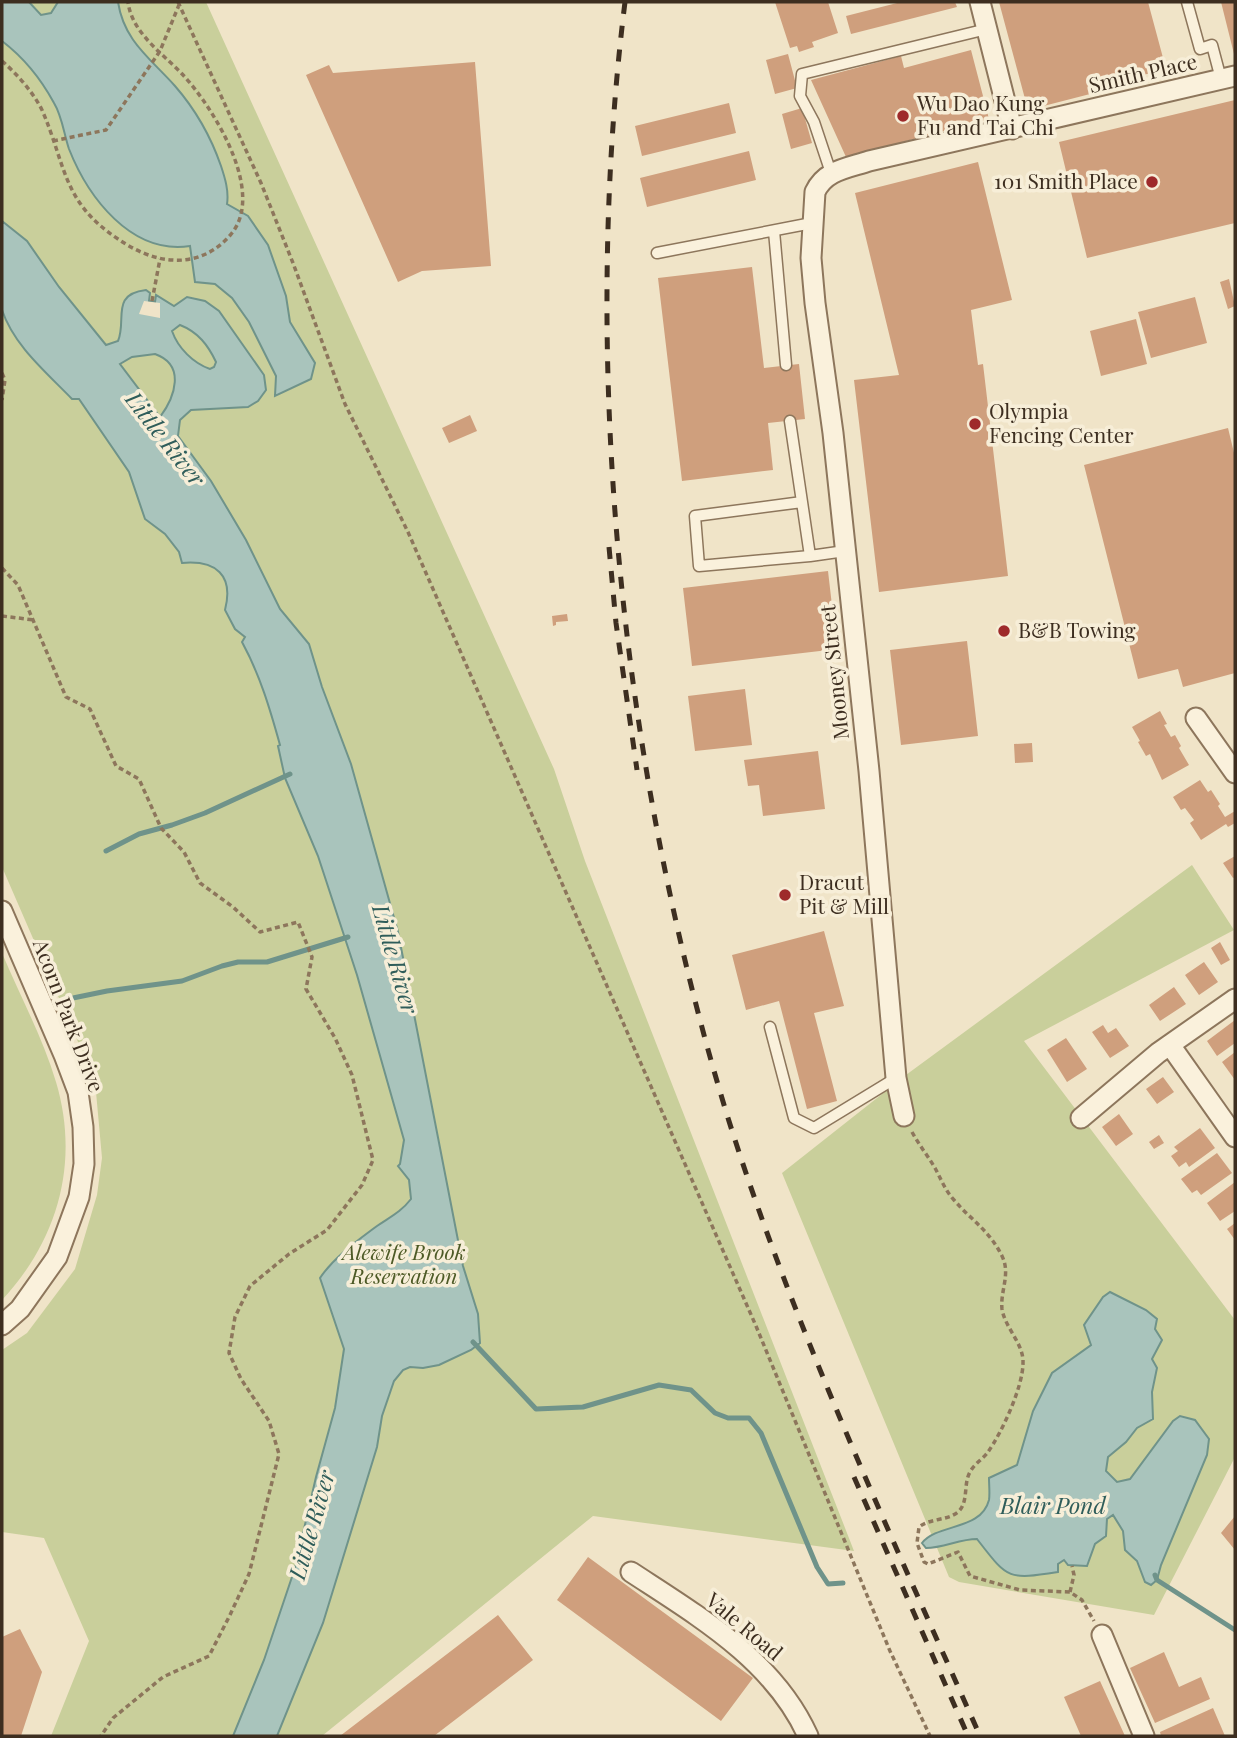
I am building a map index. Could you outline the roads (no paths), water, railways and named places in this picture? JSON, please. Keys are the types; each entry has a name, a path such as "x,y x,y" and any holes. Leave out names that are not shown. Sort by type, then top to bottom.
{"street":[{"path":"980,2 1012,129"},
{"name":"Smith Place","path":"831,173 869,161 1228,77"},
{"path":"812,223 815,192 820,182 831,173"},
{"name":"Mooney Street","path":"812,223 815,303 833,433 869,771 896,1078 904,1116"},
{"path":"1196,718 1235,773"},
{"name":"Acorn Park Drive","path":"2,911 78,1093 83,1127 84,1164 79,1197 57,1257 20,1309 2,1325"},
{"path":"1081,1118 1170,1045 1235,999"},
{"path":"1170,1045 1235,1137"},
{"name":"Vale Road","path":"631,1572 740,1648 777,1684 808,1736"},
{"path":"1102,1634 1144,1736"}],"lane":[{"path":"1187,2 1200,49 1212,45 1228,77"},
{"path":"831,173 814,122 800,96 802,74 987,29"},
{"path":"657,253 812,223"},
{"path":"774,231 786,365"},
{"path":"790,421 810,555"},
{"path":"802,502 695,516 699,566 845,551"},
{"path":"770,1027 794,1118 814,1128 896,1078"}],"water":[{"path":"2,2 29,2 41,15 51,13 58,2 118,2 121,16 132,38 175,86 207,134 224,175 227,204 248,216 268,245 286,296 290,322 315,363 311,379 275,396 276,376 249,322 232,298 215,284 195,282 190,246 169,246 149,241 114,219 100,203 77,167 59,114 49,94 24,61 2,41"},
{"name":"Little River","path":"2,221 27,241 59,287 106,345 118,341 124,302 135,292 146,290 150,293 149,301 155,302 156,295 174,306 187,297 205,301 219,311 264,375 266,390 258,401 248,407 191,410 180,420 178,436 211,481 246,540 280,609 309,644 351,764 398,932 463,1266 478,1314 480,1343 439,1365 403,1370 394,1381 382,1416 377,1447 323,1623 277,1736 233,1736 264,1660 295,1568 335,1408 344,1349 320,1278 346,1250 411,1199 409,1180 398,1166 404,1140 357,975 318,856 285,778 278,746 280,745 264,692 242,642 245,637 235,629 225,610 227,587 224,579 213,567 182,563 179,552 165,534 145,519 129,472 79,399 72,399 23,347 2,310","holes":["180,325 192,331 206,345 216,362 214,367 210,369 204,366 182,349 172,331","155,354 171,366 175,382 170,400 160,417 120,364 132,357"]},
{"name":"Blair Pond","path":"1110,1292 1146,1310 1157,1319 1155,1329 1162,1340 1152,1359 1157,1368 1152,1392 1153,1419 1137,1428 1126,1442 1108,1457 1106,1471 1117,1482 1130,1479 1173,1421 1180,1416 1195,1420 1209,1439 1207,1455 1157,1580 1151,1585 1145,1582 1137,1561 1125,1550 1123,1531 1113,1515 1107,1519 1106,1536 1095,1544 1087,1566 1068,1565 1064,1560 1058,1564 1058,1572 1028,1576 1010,1574 977,1539 926,1548 922,1543 929,1537 977,1517 989,1500 989,1478 1017,1465 1033,1411 1052,1373 1091,1345 1084,1325 1103,1297"}],"waterway":[{"path":"106,851 139,834 205,813 290,774"},
{"path":"73,998 182,981 222,966 238,962 267,962 348,937"},
{"path":"473,1342 536,1409 583,1407 659,1385 691,1390 715,1413 728,1418 749,1418 761,1433 817,1567 828,1584 843,1583"},
{"path":"1155,1575 1157,1580 1235,1630"}],"railway":[{"path":"625,2 612,139 607,280 610,422 620,565 637,707 660,848 691,985 728,1118 754,1197 845,1431 980,1736"},
{"path":"609,547 616,623 637,770"},
{"path":"854,1477 968,1736"}],"place":[{"name":"Wu Dao Kung Fu and Tai Chi","path":"903,116"},
{"name":"101 Smith Place","path":"1152,182"},
{"name":"Olympia Fencing Center","path":"975,424"},
{"name":"B&B Towing","path":"1004,631"},
{"name":"Dracut Pit & Mill","path":"785,895"}],"park label":[{"name":"Alewife Brook Reservation","path":"404,1265"}]}
